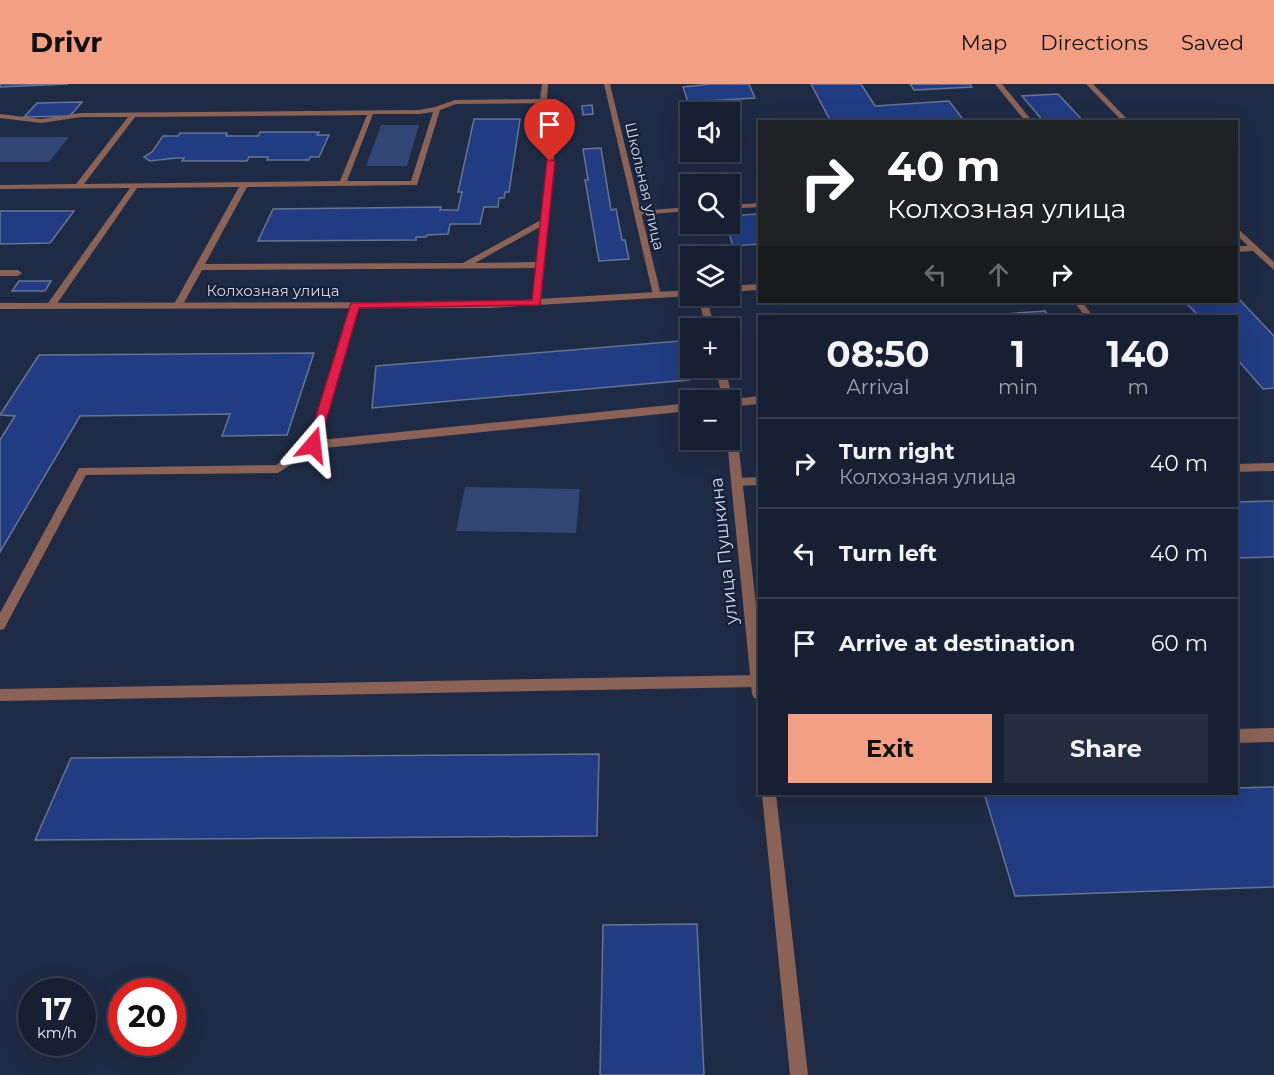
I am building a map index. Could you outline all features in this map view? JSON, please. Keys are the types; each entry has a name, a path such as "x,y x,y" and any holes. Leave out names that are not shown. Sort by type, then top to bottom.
{"street":[{"path":"543,101 546,84"},
{"name":"Школьная улица","path":"608,84 657,295"},
{"path":"998,84 1028,120"},
{"path":"1089,84 1125,120"},
{"path":"0,116 19,119 57,119 81,115 419,112 455,102 556,101 537,303"},
{"path":"0,187 414,183 436,109"},
{"path":"343,183 370,112"},
{"path":"78,186 133,115"},
{"path":"178,306 244,184"},
{"path":"51,306 135,186"},
{"path":"740,206 758,205"},
{"path":"638,213 680,210"},
{"path":"464,266 544,221"},
{"path":"1238,231 1274,267"},
{"path":"1238,249 1255,248"},
{"path":"200,267 540,265"},
{"path":"0,273 18,273"},
{"path":"740,289 758,287"},
{"name":"Колхозная улица","path":"0,306 537,303 680,293"},
{"path":"1079,303 1088,315"},
{"path":"313,445 355,305"},
{"path":"740,402 758,400"},
{"path":"0,625 84,471 278,469 313,445 680,408"},
{"name":"улица Пушкина","path":"734,450 758,688"},
{"path":"1238,468 1274,467"},
{"path":"737,482 758,481"},
{"path":"0,694 758,688"},
{"path":"1238,736 1274,735"},
{"path":"769,795 799,1075"}],"shaded area":[{"path":"381,125 419,125 407,166 366,166"},
{"path":"0,137 69,137 49,162 0,162"},
{"path":"465,487 580,489 576,533 456,531"}],"building":[{"path":"0,84 68,84 0,87"},
{"path":"749,84 755,98 688,102 683,87"},
{"path":"811,84 861,84 875,106 949,101 963,120 830,120"},
{"path":"910,84 970,84 972,87 914,90"},
{"path":"1058,94 1082,120 1042,120 1022,96"},
{"path":"82,102 70,116 24,117 37,103"},
{"path":"592,105 593,114 583,115 582,106"},
{"path":"474,119 520,119 509,192 505,192 504,198 499,198 498,207 484,207 480,224 450,224 448,234 416,237 416,240 258,241 273,209 441,207 440,210 458,210 462,192 458,192"},
{"path":"260,132 319,132 317,135 329,135 319,157 310,157 309,160 267,160 268,157 249,157 247,161 182,161 184,158 176,158 150,161 144,157 152,152 163,136 178,136 180,133 227,133 226,136 258,136"},
{"path":"601,148 611,210 616,209 622,240 625,240 629,259 599,261 585,180 588,180 583,149"},
{"path":"0,211 74,211 50,243 0,244"},
{"path":"758,214 758,244 733,246 729,234 740,234 740,215"},
{"path":"19,281 51,281 45,291 12,291"},
{"path":"1238,298 1274,336 1274,388 1263,389 1238,360 1238,315 1198,315 1186,303 1238,303"},
{"path":"1045,311 1048,315 990,315"},
{"path":"680,341 680,378 689,378 689,380 372,408 376,366"},
{"path":"314,353 287,435 222,436 230,414 80,416 0,552 0,440 15,416 0,415 39,355"},
{"path":"1274,501 1274,557 1238,558 1238,502"},
{"path":"599,754 597,836 35,840 71,758"},
{"path":"1274,787 1274,887 1015,896 985,796 1238,795 1238,788"},
{"path":"697,924 704,1075 600,1075 603,925"}],"route":[{"path":"313,445 355,305 537,303 550,161"}]}
